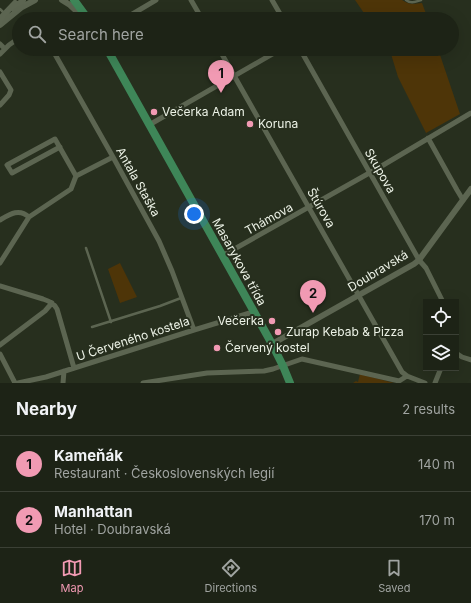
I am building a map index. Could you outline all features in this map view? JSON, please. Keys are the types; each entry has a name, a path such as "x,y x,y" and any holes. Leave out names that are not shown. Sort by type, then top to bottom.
{"main road":[{"path":"74,0 83,12"},
{"path":"81,0 88,12"},
{"name":"Masarykova třída","path":"111,56 272,344 290,382"}],"street":[{"path":"1,12 12,0"},
{"path":"0,22 17,0"},
{"path":"0,22 23,0"},
{"path":"14,12 35,0"},
{"path":"62,0 78,12"},
{"path":"136,12 156,0"},
{"path":"191,0 198,12"},
{"path":"272,0 279,12"},
{"path":"0,22 12,13"},
{"path":"0,54 12,43"},
{"path":"0,44 5,49"},
{"name":"Antala Staška","path":"56,56 162,247 194,330"},
{"name":"Štúrova","path":"223,56 402,372 407,376"},
{"path":"149,125 268,56"},
{"name":"Skupova","path":"304,56 419,260 426,268 442,299"},
{"path":"0,72 11,90 0,105"},
{"name":"Thámova","path":"222,256 309,208 471,113"},
{"path":"428,138 463,200"},
{"path":"60,147 12,173 7,165 55,139 60,147 76,176"},
{"path":"0,263 29,217 71,189 76,176 113,157"},
{"name":"Doubravská","path":"272,344 359,296 419,260 471,189"},
{"path":"0,220 13,212 25,213 29,217"},
{"path":"0,286 52,303 57,309 74,368"},
{"path":"0,344 45,311 52,303"},
{"name":"U Červeného kostela","path":"18,383 64,372 253,312"},
{"path":"0,354 15,383"},
{"path":"459,355 471,360"},
{"path":"144,383 207,373 264,371 302,359 399,381 407,376 425,383"},
{"path":"435,383 440,371"},
{"path":"63,383 64,372"}],"lane":[{"path":"406,0 412,2 421,0"},
{"path":"86,248 110,322"},
{"path":"92,328 160,306 182,297"}],"shaded area":[{"path":"355,0 402,0 414,4 422,3 425,12 363,12"},
{"path":"392,56 440,56 460,114 426,133 398,77"},
{"path":"120,263 137,297 120,303 108,269"},
{"path":"360,374 394,383 353,383 356,381 358,382"}],"place":[{"name":"Kameňák","path":"221,93"},
{"name":"Večerka Adam","path":"154,112"},
{"name":"Koruna","path":"250,124"},
{"name":"Manhattan","path":"313,313"},
{"name":"Večerka","path":"272,321"},
{"name":"Zurap Kebab & Pizza","path":"278,332"},
{"name":"Červený kostel","path":"217,348"}]}
